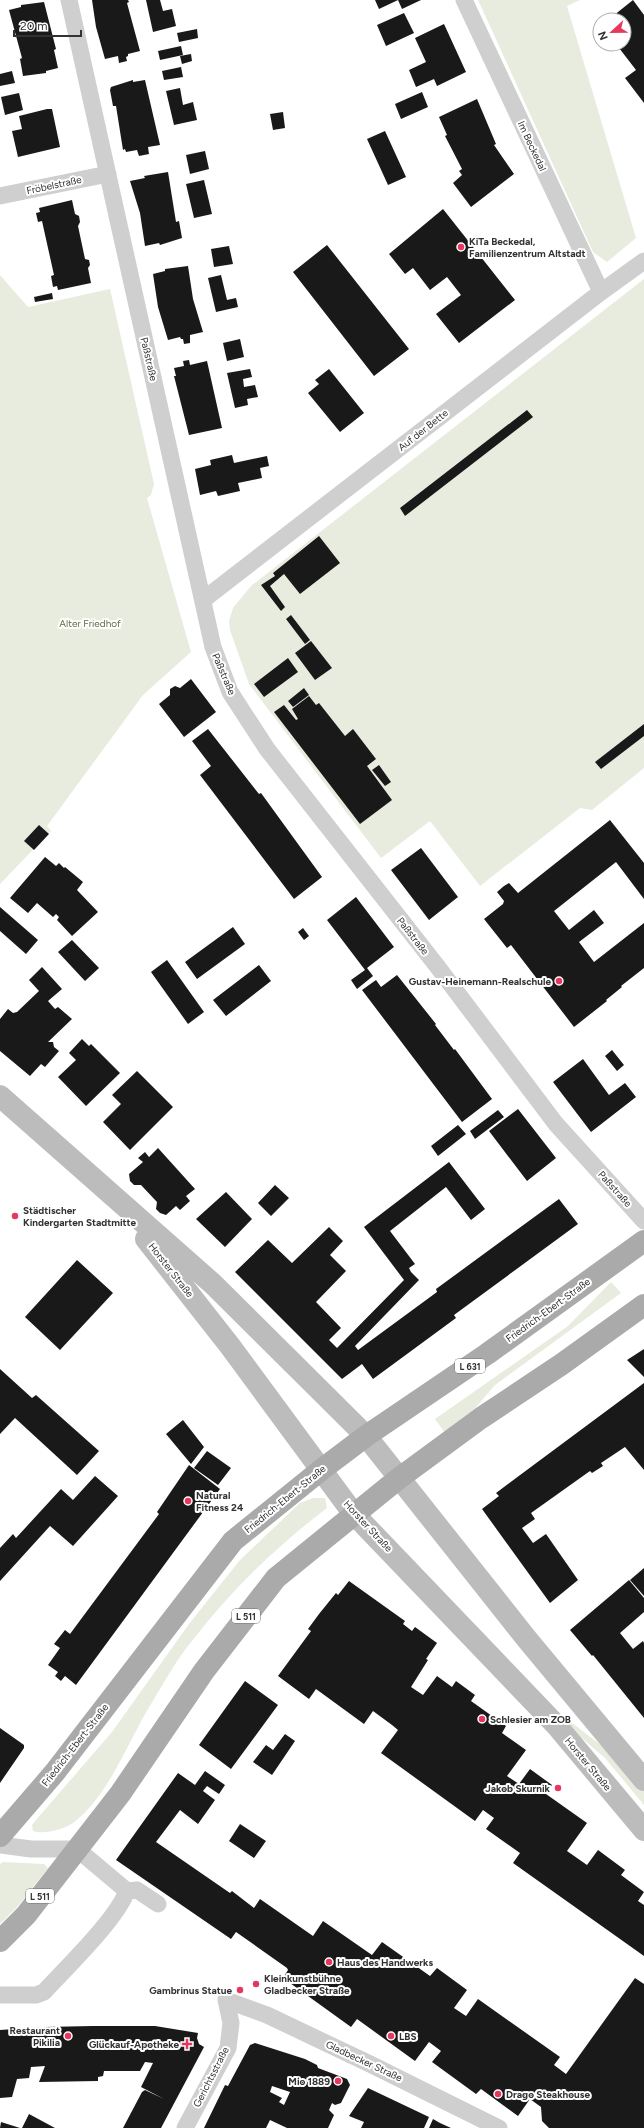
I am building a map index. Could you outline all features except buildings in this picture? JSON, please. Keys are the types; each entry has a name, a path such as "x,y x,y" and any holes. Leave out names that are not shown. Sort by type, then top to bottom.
{"main road":[{"name":"Horster Straße","path":"0,1096 213,1284 366,1436 398,1479 526,1638 644,1780"},
{"name":"Horster Straße","path":"118,1200 230,1346 354,1513 557,1726 644,1830"},
{"name":"Friedrich-Ebert-Straße","path":"0,1836 56,1772 233,1541 366,1436 487,1354 644,1241"},
{"path":"398,1479 481,1418 562,1364 644,1306"},
{"name":"L 511","path":"0,1941 26,1915 120,1794 204,1671 276,1578 354,1513 398,1479"}],"street":[{"name":"Paßstraße","path":"69,0 213,647 220,670 230,692 267,749 437,966 556,1124 644,1221"},
{"name":"Im Beckedal","path":"464,0 601,292"},
{"name":"Fröbelstraße","path":"0,196 108,174"},
{"name":"Auf der Bette","path":"203,600 601,292 644,261"},
{"path":"0,1845 31,1849 77,1849 127,1891 137,1890 158,1904"},
{"path":"0,1995 38,2001 44,1992 97,1934 124,1900 127,1891"},
{"name":"Gerichtsstraße","path":"185,2128 228,2048 231,2023 226,2000"},
{"name":"Gladbecker Straße","path":"226,2000 267,2015 441,2098 499,2128"}],"green space":[{"path":"478,0 580,0 567,6 636,238 607,262 593,252"},
{"name":"Alter Friedhof","path":"0,275 28,307 110,289 154,484 151,495 147,498 191,652 143,695 47,826 51,831 0,884"},
{"path":"644,279 644,768 592,810 580,808 480,886 430,821 381,858 249,684 230,630 229,621 233,608 251,586"},
{"path":"611,1282 621,1293 495,1385 465,1420 445,1433 435,1419 568,1326"},
{"path":"313,1498 325,1498 327,1508 290,1538 255,1570 222,1604 186,1648 151,1704 117,1767 86,1812 73,1823 59,1829 48,1832 33,1831 32,1825 112,1732 189,1624 240,1560 300,1503"},
{"path":"571,1722 615,1756 644,1791 644,1805 605,1758 569,1727"},
{"path":"3,1862 44,1864 48,1868 18,1906 0,1924 0,1864"}],"place":[{"name":"KiTa Beckedal, Familienzentrum Altstadt","path":"461,247"},
{"name":"Gustav-Heinemann-Realschule","path":"559,981"},
{"name":"Städtischer Kindergarten Stadtmitte","path":"15,1216"},
{"name":"Natural Fitness 24","path":"188,1501"},
{"name":"Schlesier am ZOB","path":"482,1719"},
{"name":"Jakob Skurnik","path":"558,1788"},
{"name":"Haus des Handwerks","path":"329,1962"},
{"name":"Kleinkunstbühne Gladbecker Straße","path":"256,1984"},
{"name":"Gambrinus Statue","path":"240,1990"},
{"name":"Restaurant Pikilia","path":"68,2036"},
{"name":"LBS","path":"391,2036"},
{"name":"Glückauf-Apotheke","path":"187,2044"},
{"name":"Mio 1889","path":"338,2081"},
{"name":"Drago Steakhouse","path":"498,2094"}]}
